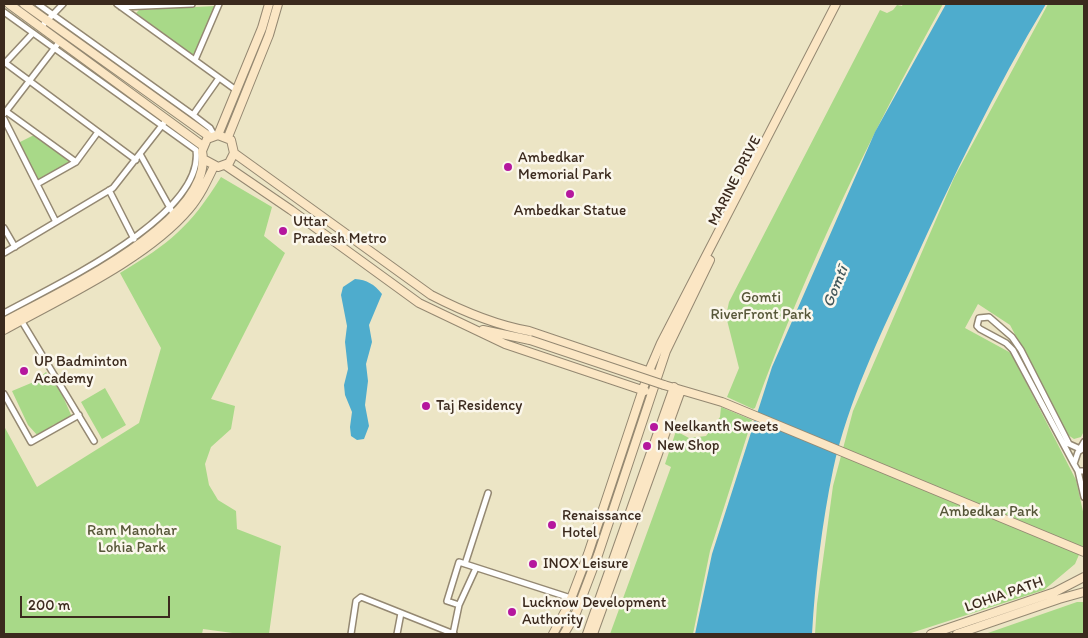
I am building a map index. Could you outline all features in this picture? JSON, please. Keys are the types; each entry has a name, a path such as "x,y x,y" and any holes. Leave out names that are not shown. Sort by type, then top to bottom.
{"street":[{"path":"4,313 135,242 184,191 193,176 197,159 196,150 165,122 9,4"},
{"path":"24,4 50,18 193,115 210,128 214,135"},
{"path":"38,4 50,18 214,135 228,137 233,144 234,153 226,165"},
{"path":"41,27 63,4"},
{"path":"121,5 192,4"},
{"path":"195,60 219,4"},
{"path":"203,146 214,135 236,90 262,28 269,4"},
{"path":"228,137 269,35 278,4"},
{"name":"MARINE DRIVE","path":"553,634 571,598 595,534 649,371 661,343 836,4"},
{"name":"MARINE DRIVE","path":"564,634 580,601 658,374 677,325 842,4"},
{"path":"121,5 236,90"},
{"path":"4,12 203,146 205,160 196,187 174,214 95,272 4,322"},
{"path":"33,33 4,62 136,160"},
{"path":"60,41 6,113 76,162"},
{"path":"193,115 219,78"},
{"path":"4,119 56,222"},
{"path":"4,253 109,190 136,160 165,122"},
{"path":"37,184 76,162 98,132"},
{"path":"234,153 419,288 452,306 510,328 530,340"},
{"path":"140,154 174,214"},
{"path":"205,160 214,166 226,165 419,303 505,344 652,393"},
{"path":"4,330 152,244 189,209 202,192 214,166"},
{"path":"109,190 135,242"},
{"path":"4,228 15,247"},
{"path":"1082,449 1069,444 1055,425 1013,350 1006,343 980,329 978,326 979,318 989,317 1012,337 1055,425 1074,464 1078,471 1084,497"},
{"path":"21,320 94,441"},
{"path":"461,324 530,340 722,402 1084,552"},
{"path":"510,328 529,331 658,374"},
{"path":"587,634 678,389"},
{"path":"593,634 678,389"},
{"path":"4,394 31,442 79,415"},
{"path":"1074,464 1084,442"},
{"path":"1078,471 1084,471"},
{"path":"465,564 488,493"},
{"path":"459,605 447,601 459,562 580,601"},
{"path":"351,634 356,601 361,597 454,634 459,605 476,568"},
{"name":"LOHIA PATH","path":"931,634 1055,592 1084,577"},
{"name":"LOHIA PATH","path":"956,634 1084,592"},
{"path":"397,634 401,613"}],"green space":[{"name":"Gomti RiverFront Park","path":"903,4 943,4 890,102 841,202 796,304 753,409 727,397 739,368 726,316 729,302 880,10 887,13 897,5 902,6"},
{"name":"Ambedkar Park","path":"1048,4 1084,4 1084,431 1081,437 1074,439 1068,435 1010,325 978,304 965,328 1011,353 1076,480 1084,516 1084,543 1075,564 1044,590 908,634 815,634 817,604 833,486 853,411 954,178"},
{"path":"215,6 195,57 136,13 139,10"},
{"path":"34,135 72,162 38,181 18,143"},
{"name":"Ram Manohar Lohia Park","path":"221,177 272,207 264,236 285,253 211,399 235,406 231,429 211,447 205,464 209,485 218,500 236,511 237,529 281,546 269,634 240,634 203,629 202,634 4,634 4,426 37,487 139,423 161,348 120,273 166,243 178,232 199,209"},
{"path":"46,372 61,392 72,417 53,425 38,436 28,425 12,391 36,381"},
{"path":"105,388 126,425 102,439 81,402"},
{"path":"721,407 752,420 710,551 693,634 610,634 671,467 665,464 676,431 689,438 706,436 720,417"},
{"path":"1077,602 1084,602 1084,634 985,634"}],"water":[{"name":"Gomtī","path":"946,4 1046,4 1009,69 958,168 888,318 856,393 839,444 829,490 815,593 812,634 695,634 712,554 772,367 875,132"},
{"path":"355,279 370,283 382,294 369,325 372,342 366,364 368,381 365,405 369,426 364,439 357,440 351,436 352,412 345,395 344,385 348,369 345,342 347,326 341,295 343,287"}],"place":[{"name":"Ambedkar Memorial Park","path":"508,167"},
{"name":"Ambedkar Statue","path":"570,194"},
{"name":"Uttar Pradesh Metro","path":"283,231"},
{"name":"UP Badminton Academy","path":"24,371"},
{"name":"Taj Residency","path":"426,406"},
{"name":"Neelkanth Sweets","path":"654,427"},
{"name":"New Shop","path":"647,446"},
{"name":"Renaissance Hotel","path":"552,525"},
{"name":"INOX Leisure","path":"533,564"},
{"name":"Lucknow Development Authority","path":"512,612"}]}
